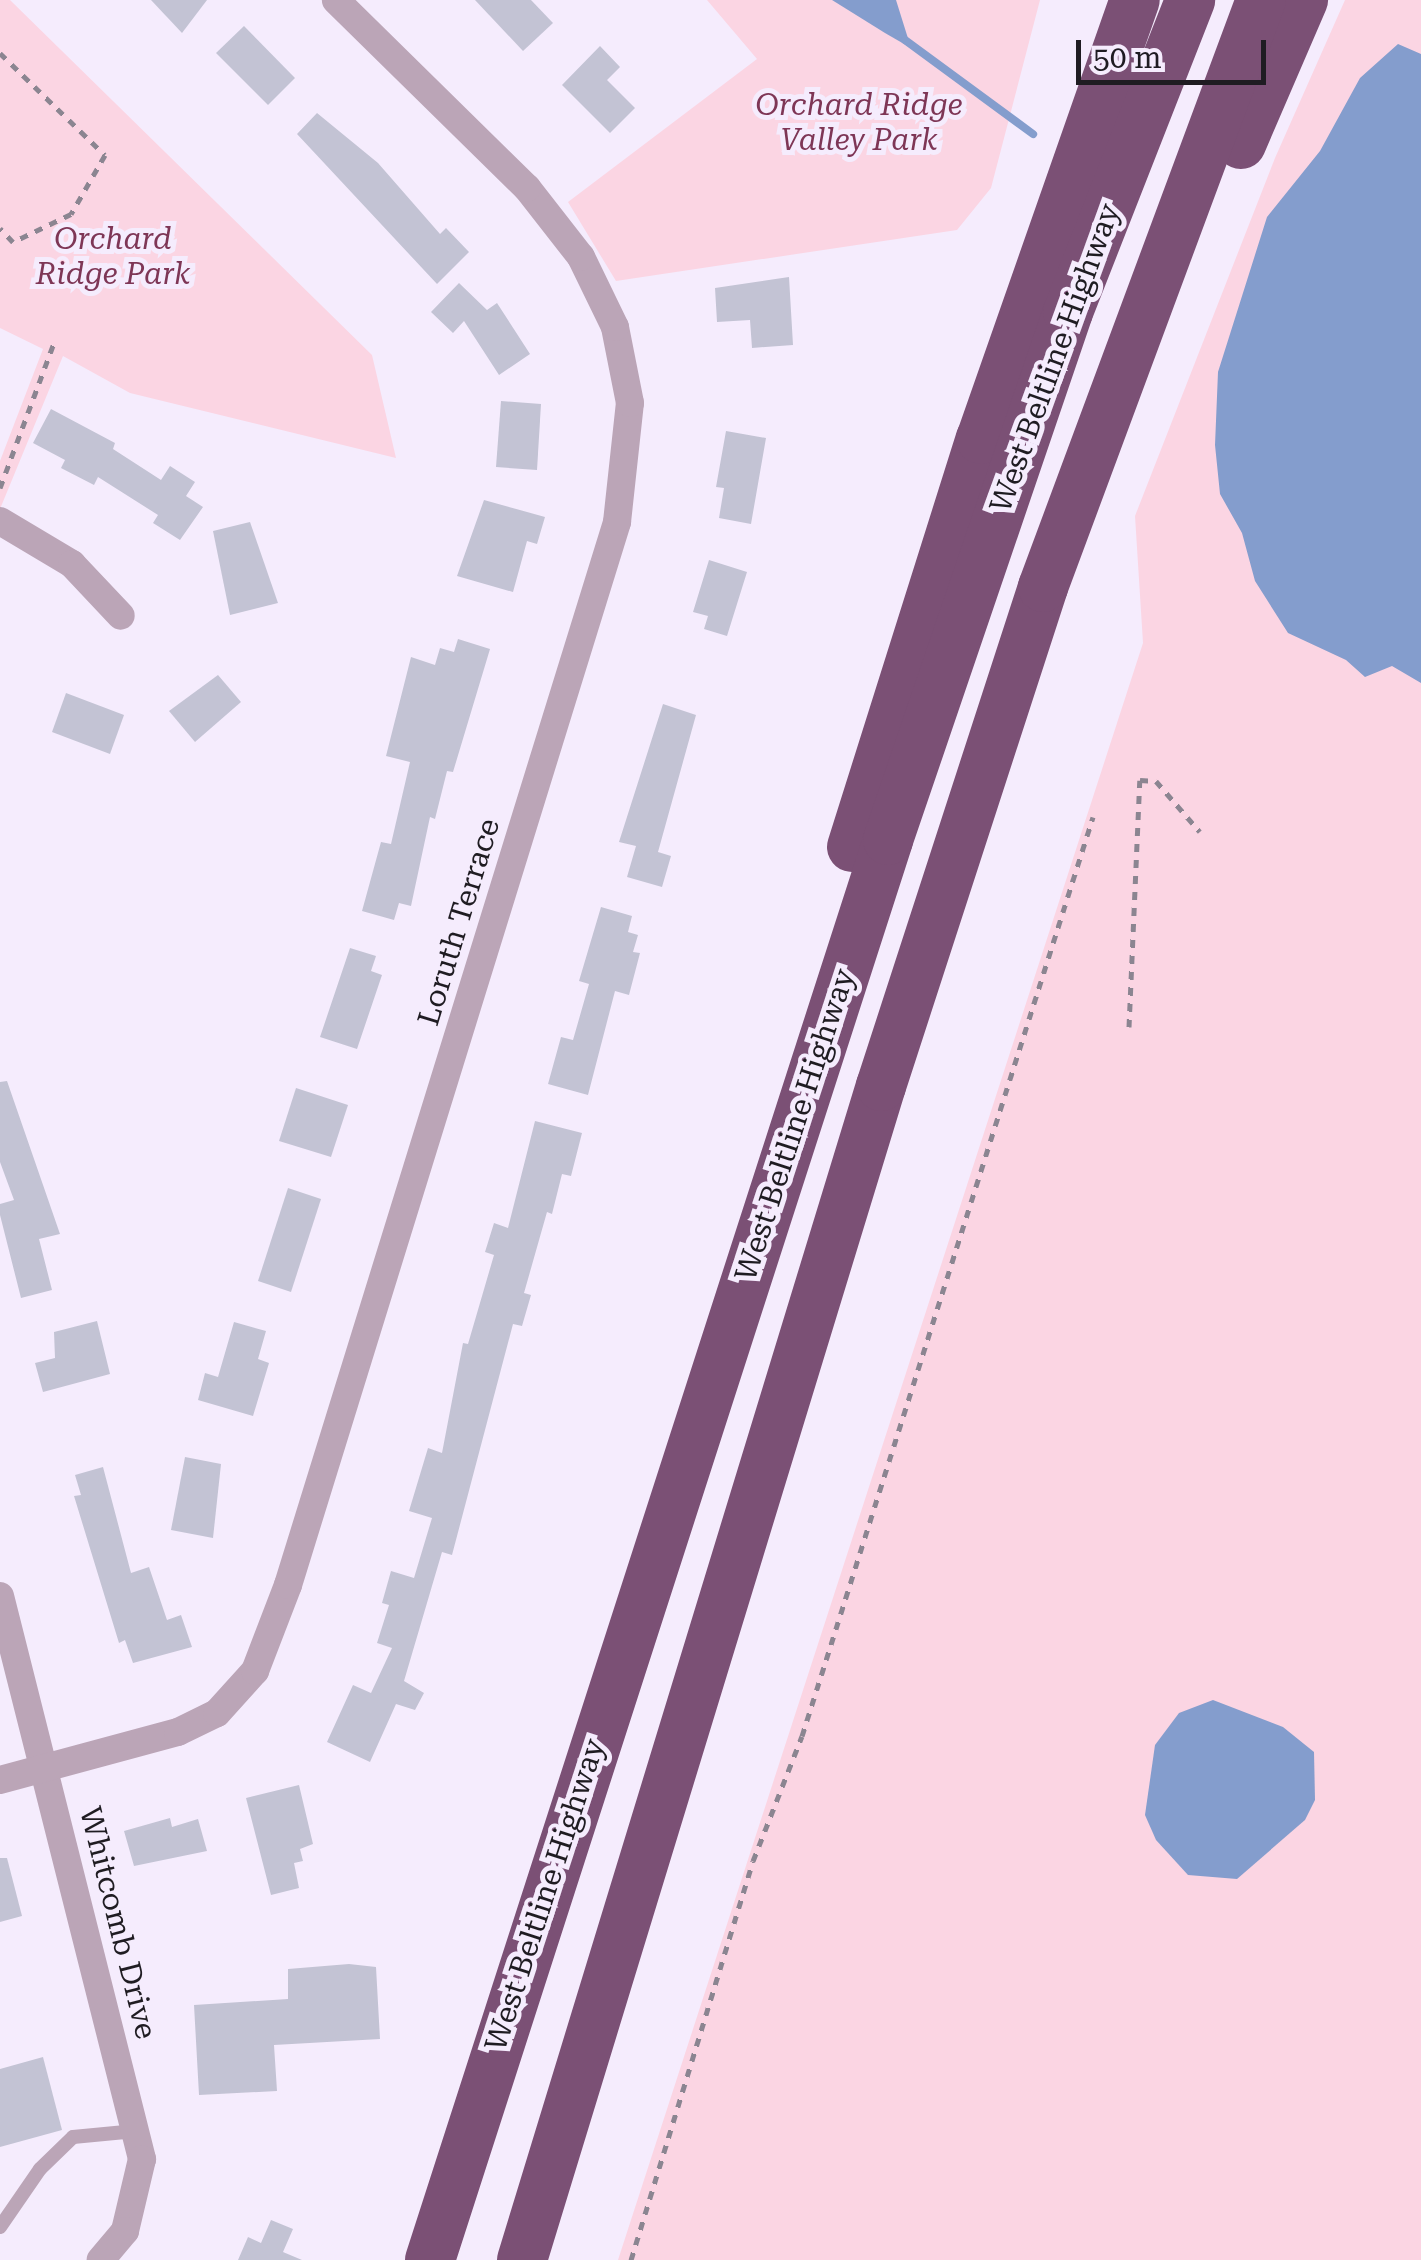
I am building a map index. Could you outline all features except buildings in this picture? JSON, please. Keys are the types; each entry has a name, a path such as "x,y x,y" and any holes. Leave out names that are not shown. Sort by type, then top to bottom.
{"highway":[{"path":"657,1545 892,708 1134,0"},
{"name":"West Beltline Highway","path":"430,2260 657,1545 1050,365 1190,0"},
{"path":"522,2260 882,1086 1043,587 1261,0"},
{"path":"1043,587 1304,0"}],"street":[{"name":"Loruth Terrace","path":"0,1780 178,1732 217,1713 255,1671 294,1566 617,522 627,467 630,402 615,327 581,257 527,188 336,0"},
{"path":"0,521 72,564 121,616"},
{"name":"Whitcomb Drive","path":"0,1596 142,2160 125,2231 101,2260"}],"lane":[{"path":"0,2227 40,2169 73,2137 136,2132"}],"path":[{"path":"0,53 106,155 71,214 13,242 0,228"},
{"path":"0,488 55,340"},
{"path":"1130,1027 1140,780 1156,781 1200,832"},
{"path":"631,2260 752,1860 802,1736 1093,816"}],"green space":[{"name":"Orchard Ridge Park","path":"0,0 10,0 372,355 396,458 130,393 63,356 0,509 0,461 43,349 0,328"},
{"name":"Orchard Ridge Valley Park","path":"707,0 1040,0 991,188 957,230 616,281 568,202 757,59"},
{"path":"1345,0 1421,0 1421,2260 618,2260 1143,643 1135,516 1275,158"}],"water":[{"path":"832,0 896,0 911,48 885,33"},
{"path":"1398,44 1421,54 1421,683 1392,666 1365,677 1346,660 1288,633 1255,581 1242,533 1220,494 1215,445 1218,372 1267,217 1320,151 1360,78"},
{"path":"1213,1700 1283,1727 1314,1752 1315,1800 1305,1820 1237,1879 1188,1875 1156,1840 1145,1815 1155,1745 1179,1713"}],"waterway":[{"path":"905,40 1033,134"}]}
